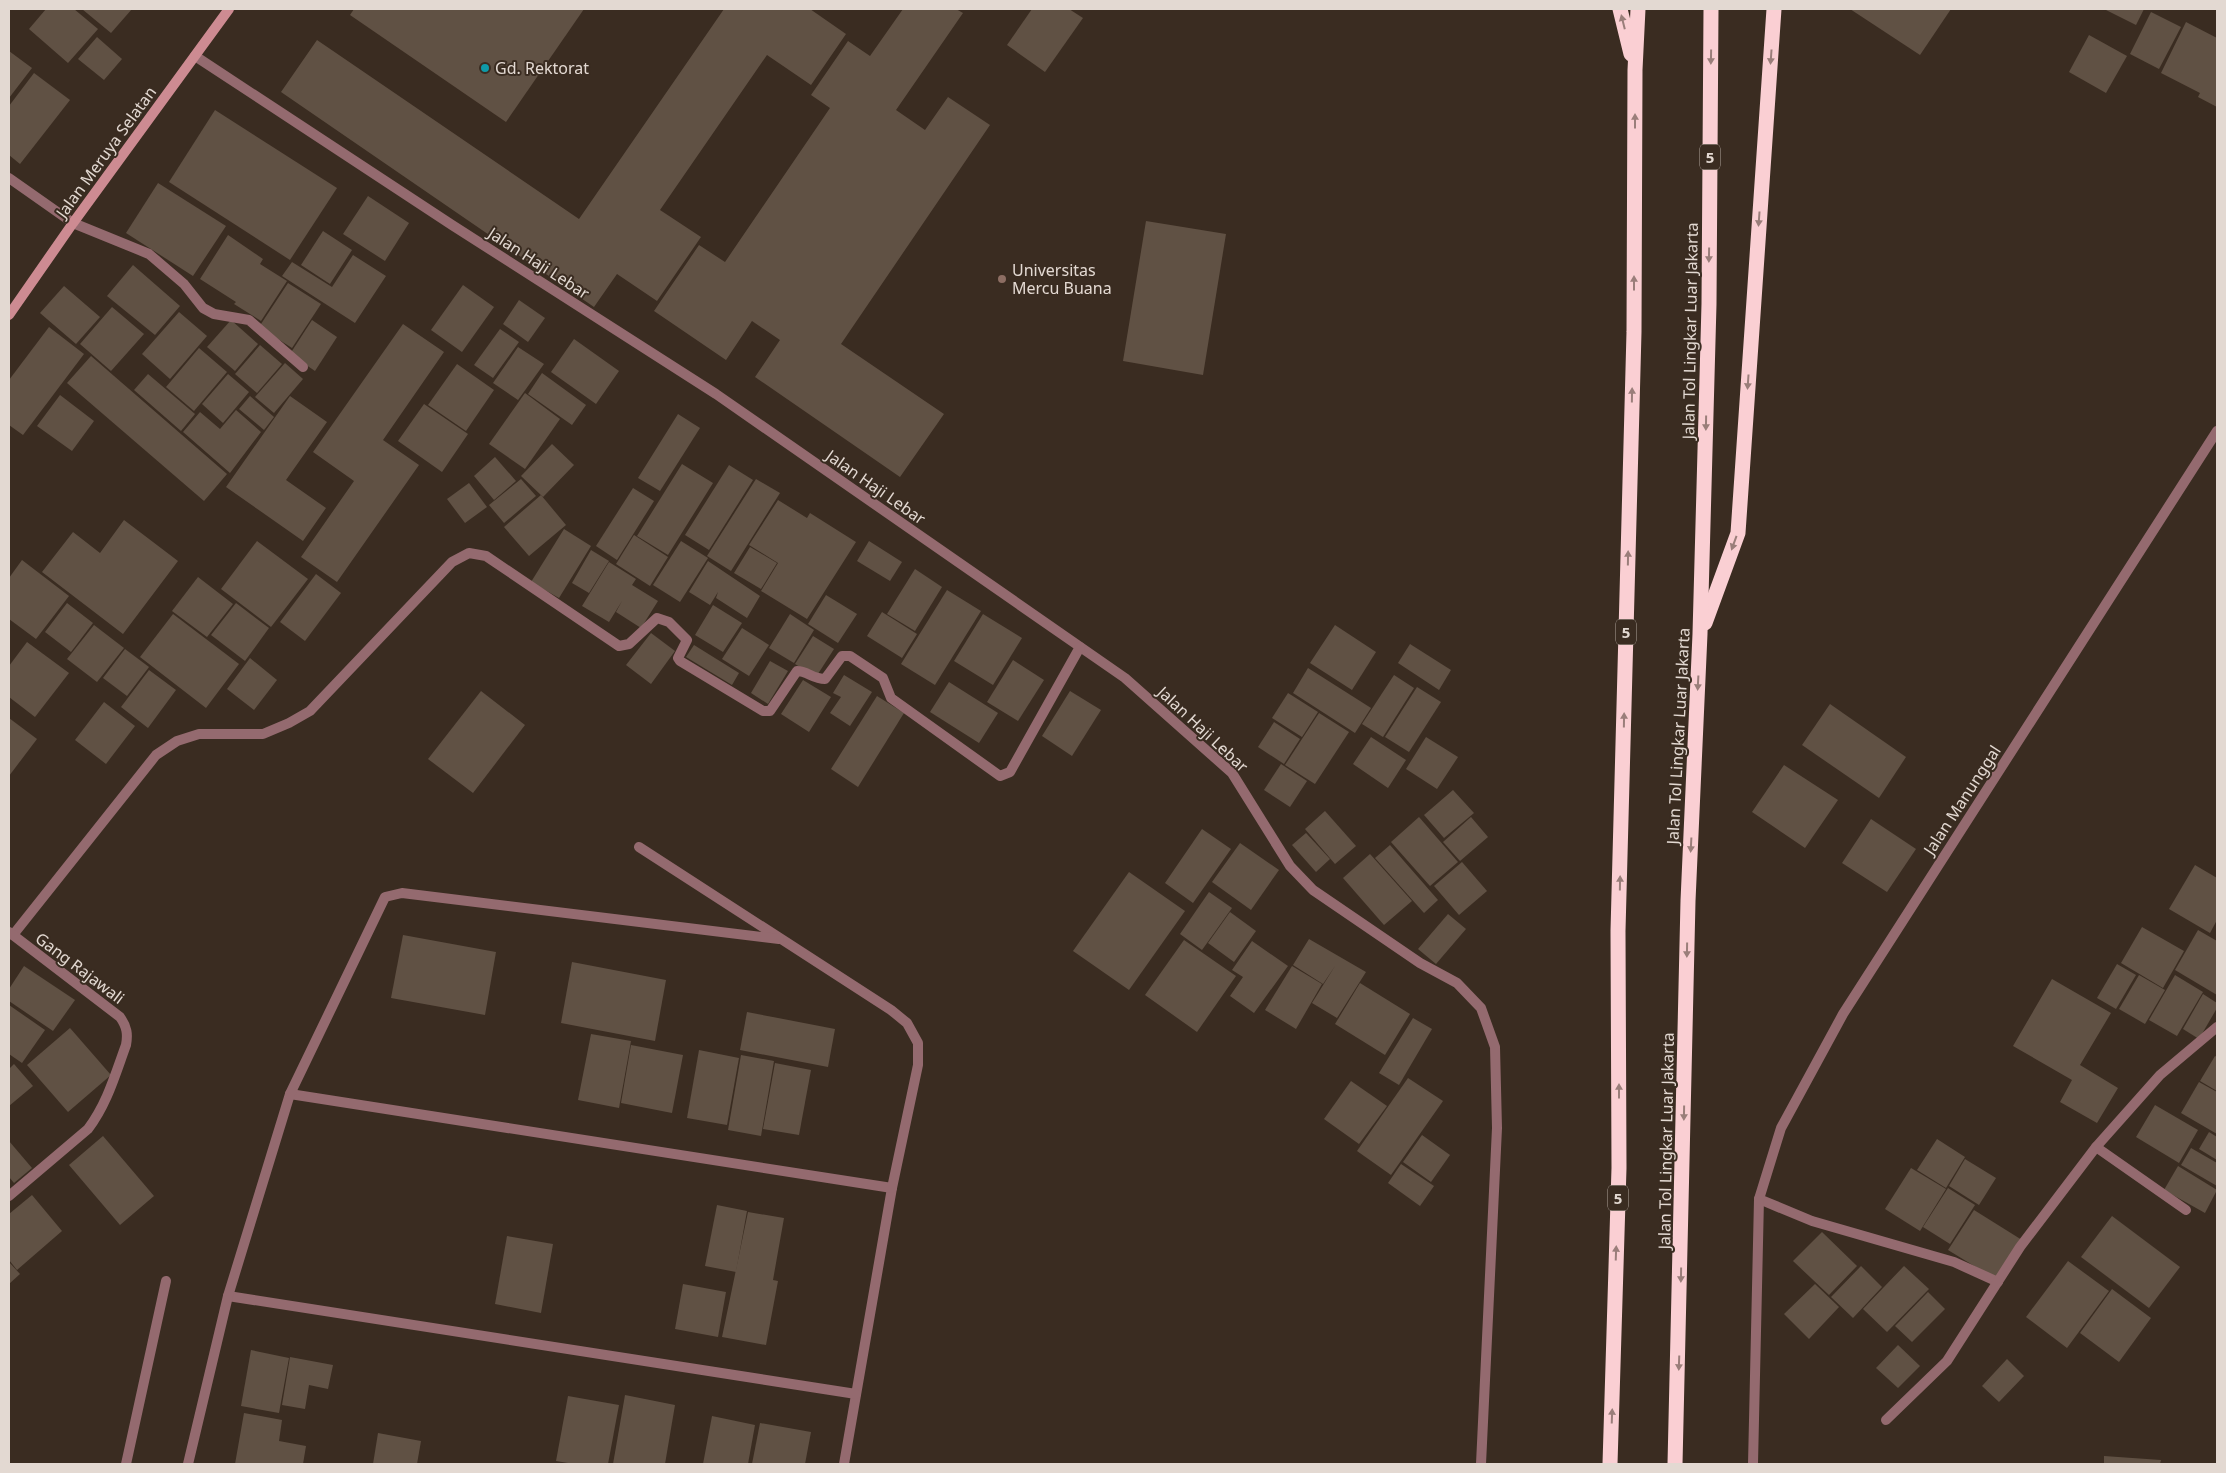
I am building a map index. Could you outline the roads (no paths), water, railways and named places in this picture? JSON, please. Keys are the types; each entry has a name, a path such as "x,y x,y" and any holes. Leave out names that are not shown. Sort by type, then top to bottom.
{"highway":[{"path":"1620,9 1635,70"},
{"name":"5","path":"1610,1464 1619,1168 1618,931 1634,332 1635,70 1638,9"},
{"name":"Jalan Tol Lingkar Luar Jakarta","path":"1675,1464 1688,901 1700,634 1709,304 1711,9"},
{"path":"1700,634 1738,533 1774,9"}],"main road":[{"name":"Jalan Meruya Selatan","path":"9,315 73,223 229,9"}],"street":[{"name":"Jalan Haji Lebar","path":"195,56 461,231 716,394 1125,678 1232,774 1290,866 1313,890 1420,963 1457,983 1481,1008 1495,1047 1497,1128 1481,1464"},
{"path":"9,178 73,223 149,254 184,284 203,308 214,314 249,320 303,367"},
{"name":"Jalan Manunggal","path":"1753,1464 1759,1199 1781,1128 1844,1014 2217,431"},
{"path":"11,934 156,755 177,741 199,734 263,734 289,723 310,711 452,562 469,552 486,556 619,646 629,644 657,618 669,622 687,640 678,658 680,661 763,711 770,711 796,671 802,671 815,679 825,679 842,656 850,656 883,678 891,698 1000,776 1010,772 1080,647"},
{"path":"640,847 891,1010 907,1023 918,1043 918,1065 892,1188 844,1464"},
{"path":"188,1464 228,1296 290,1094 382,902 390,895 402,892 779,939"},
{"name":"Gang Rajawali","path":"9,1196 88,1129 95,1120 103,1107 126,1046 128,1035 125,1024 120,1017 11,934"},
{"path":"1886,1420 1946,1360 2020,1247 2096,1147 2160,1075 2217,1027"},
{"path":"290,1094 892,1188"},
{"path":"2096,1147 2186,1210"},
{"path":"1759,1199 1812,1221 1954,1262 1998,1282"},
{"path":"126,1464 166,1281"},
{"path":"228,1296 856,1394"}],"place":[{"name":"Gd. Rektorat","path":"485,68"},
{"name":"Universitas Mercu Buana","path":"1002,279"}]}
